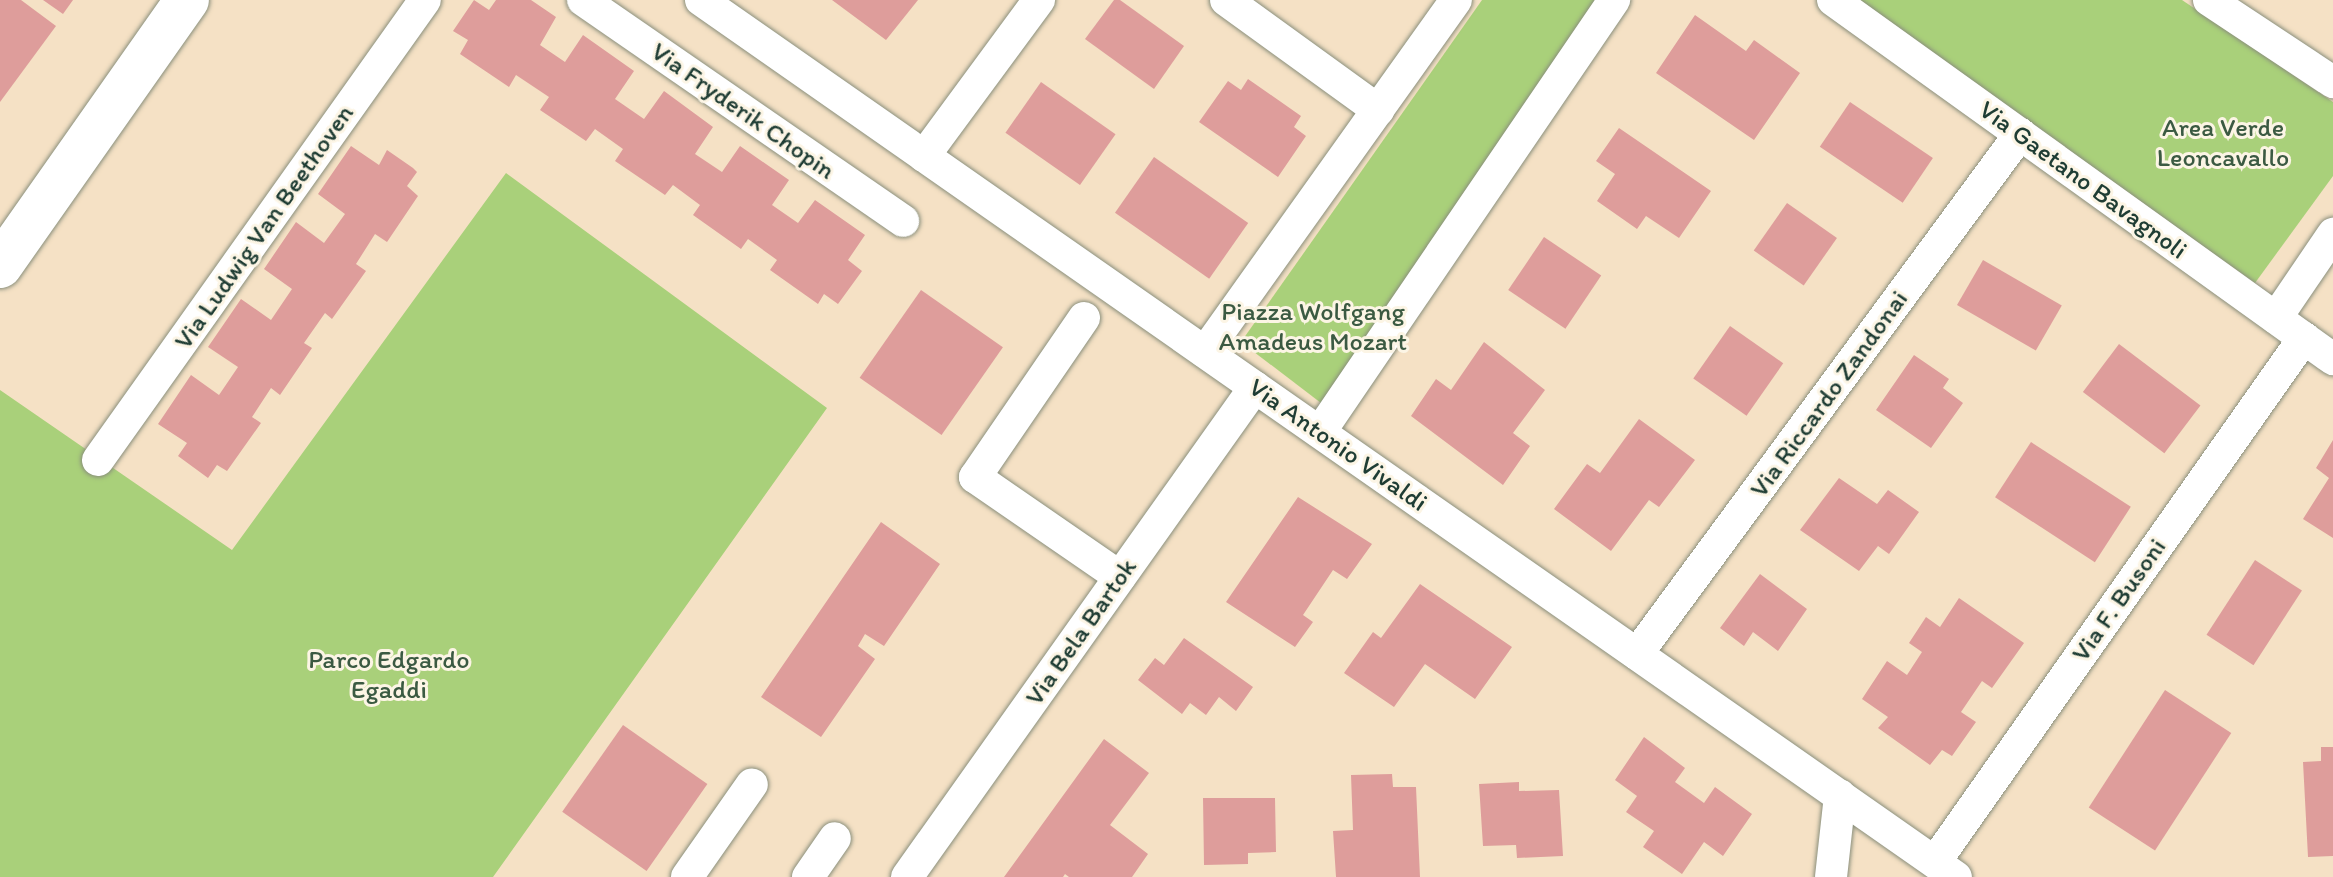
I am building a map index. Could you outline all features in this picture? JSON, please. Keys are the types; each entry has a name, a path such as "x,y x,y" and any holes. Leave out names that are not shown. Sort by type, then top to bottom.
{"street":[{"path":"0,266 187,0"},
{"name":"Via Ludwig Van Beethoven","path":"100,457 425,0"},
{"name":"Via Fryderik Chopin","path":"583,0 903,221"},
{"name":"Via Antonio Vivaldi","path":"701,0 1946,869"},
{"path":"924,156 1039,0"},
{"path":"1226,0 1378,110"},
{"path":"1205,352 1456,0"},
{"path":"1320,432 1614,0"},
{"name":"Via Gaetano Bavagnoli","path":"1833,0 2333,359"},
{"path":"2209,0 2333,82"},
{"name":"Via Riccardo Zandonai","path":"1637,654 2020,134"},
{"path":"2276,318 2333,234"},
{"path":"1084,318 975,477 1120,577"},
{"name":"Via F. Busoni","path":"1946,869 2304,338"},
{"name":"Via Bela Bartok","path":"907,877 1255,387"},
{"path":"687,877 752,784"},
{"path":"1831,877 1840,795"},
{"path":"808,877 835,838"}],"green space":[{"name":"Piazza Wolfgang Amadeus Mozart","path":"1482,0 1598,0 1321,403 1241,342"},
{"name":"Area Verde Leoncavallo","path":"1856,0 2182,0 2333,102 2333,176 2255,283"},
{"name":"Parco Edgardo Egaddi","path":"506,173 827,408 493,877 0,877 0,390 232,550"}],"building":[{"path":"0,0 21,0 56,26 0,102"},
{"path":"43,0 73,0 63,14"},
{"path":"474,0 489,10 496,0 531,0 556,17 540,45 565,62 583,35 634,71 615,99 644,119 664,91 713,127 695,154 722,172 740,146 789,180 772,205 798,223 815,200 865,235 848,260 862,271 838,304 824,294 818,304 770,270 777,260 748,239 741,249 693,215 700,205 673,185 665,195 615,161 623,149 595,129 586,141 540,110 549,97 516,75 509,87 460,54 468,40 453,31"},
{"path":"832,0 918,0 886,40"},
{"path":"1114,0 1120,0 1184,46 1154,89 1085,39"},
{"path":"1695,15 1746,51 1754,40 1800,73 1754,140 1656,73"},
{"path":"1248,79 1301,116 1294,127 1306,136 1278,177 1199,122 1228,81 1241,90"},
{"path":"1041,82 1116,134 1080,185 1005,133"},
{"path":"1850,102 1933,158 1903,203 1820,147"},
{"path":"1619,128 1711,191 1679,238 1646,216 1637,229 1597,201 1615,174 1596,161"},
{"path":"351,146 379,165 387,150 413,168 417,172 407,186 418,196 387,242 375,234 356,264 366,271 332,319 325,313 304,343 312,348 280,395 271,388 252,417 261,423 227,471 217,465 208,478 178,456 187,443 158,424 191,375 219,395 238,367 208,347 241,299 271,320 292,289 264,269 296,222 324,243 345,214 318,194"},
{"path":"1154,157 1248,223 1209,279 1115,213"},
{"path":"1787,203 1837,238 1804,285 1754,251"},
{"path":"1544,237 1601,276 1565,329 1508,290"},
{"path":"1983,260 2062,306 2036,351 1957,305"},
{"path":"921,290 1003,347 942,435 860,378"},
{"path":"1730,326 1783,363 1747,416 1693,378"},
{"path":"1484,342 1545,390 1513,433 1530,446 1503,485 1411,416 1436,379 1451,390"},
{"path":"2119,344 2200,405 2164,453 2083,392"},
{"path":"1914,355 1949,379 1943,388 1963,403 1931,448 1876,410"},
{"path":"1639,419 1695,460 1659,507 1649,500 1611,551 1554,509 1587,464 1600,473"},
{"path":"2333,440 2333,538 2303,519 2329,478 2316,468"},
{"path":"2031,442 2131,507 2095,562 1995,497"},
{"path":"1839,478 1877,504 1888,490 1919,512 1889,554 1878,546 1859,571 1800,530"},
{"path":"1298,497 1372,544 1347,579 1333,570 1303,615 1313,622 1295,647 1226,602"},
{"path":"881,522 940,564 884,646 865,634 858,646 875,659 821,737 761,697"},
{"path":"2255,560 2302,590 2253,665 2207,635"},
{"path":"1760,574 1807,609 1778,651 1753,632 1744,646 1720,628"},
{"path":"1420,584 1512,647 1475,699 1425,664 1394,707 1344,673 1373,632 1381,638"},
{"path":"1959,598 2024,643 1992,688 1982,681 1961,712 1976,722 1952,756 1942,750 1930,765 1878,728 1888,717 1862,699 1887,661 1907,675 1922,652 1909,643 1926,617 1940,627"},
{"path":"1184,638 1253,687 1236,711 1219,697 1206,715 1190,703 1182,714 1138,680 1155,658 1164,665"},
{"path":"2165,690 2231,733 2155,850 2089,807"},
{"path":"623,725 707,784 647,871 562,812"},
{"path":"1644,737 1685,768 1675,782 1704,803 1715,787 1752,814 1723,856 1704,842 1682,874 1643,847 1654,831 1626,812 1637,796 1615,780"},
{"path":"1104,739 1149,773 1110,825 1148,854 1132,877 1069,877 1065,874 1063,877 1004,877"},
{"path":"2321,747 2333,747 2333,856 2308,857 2303,762 2321,761"},
{"path":"1392,774 1393,787 1416,787 1420,877 1336,877 1333,831 1353,830 1351,775"},
{"path":"1519,782 1519,791 1559,790 1563,856 1517,858 1516,845 1483,846 1479,784"},
{"path":"1203,798 1275,798 1276,852 1248,853 1248,864 1204,865"}]}
